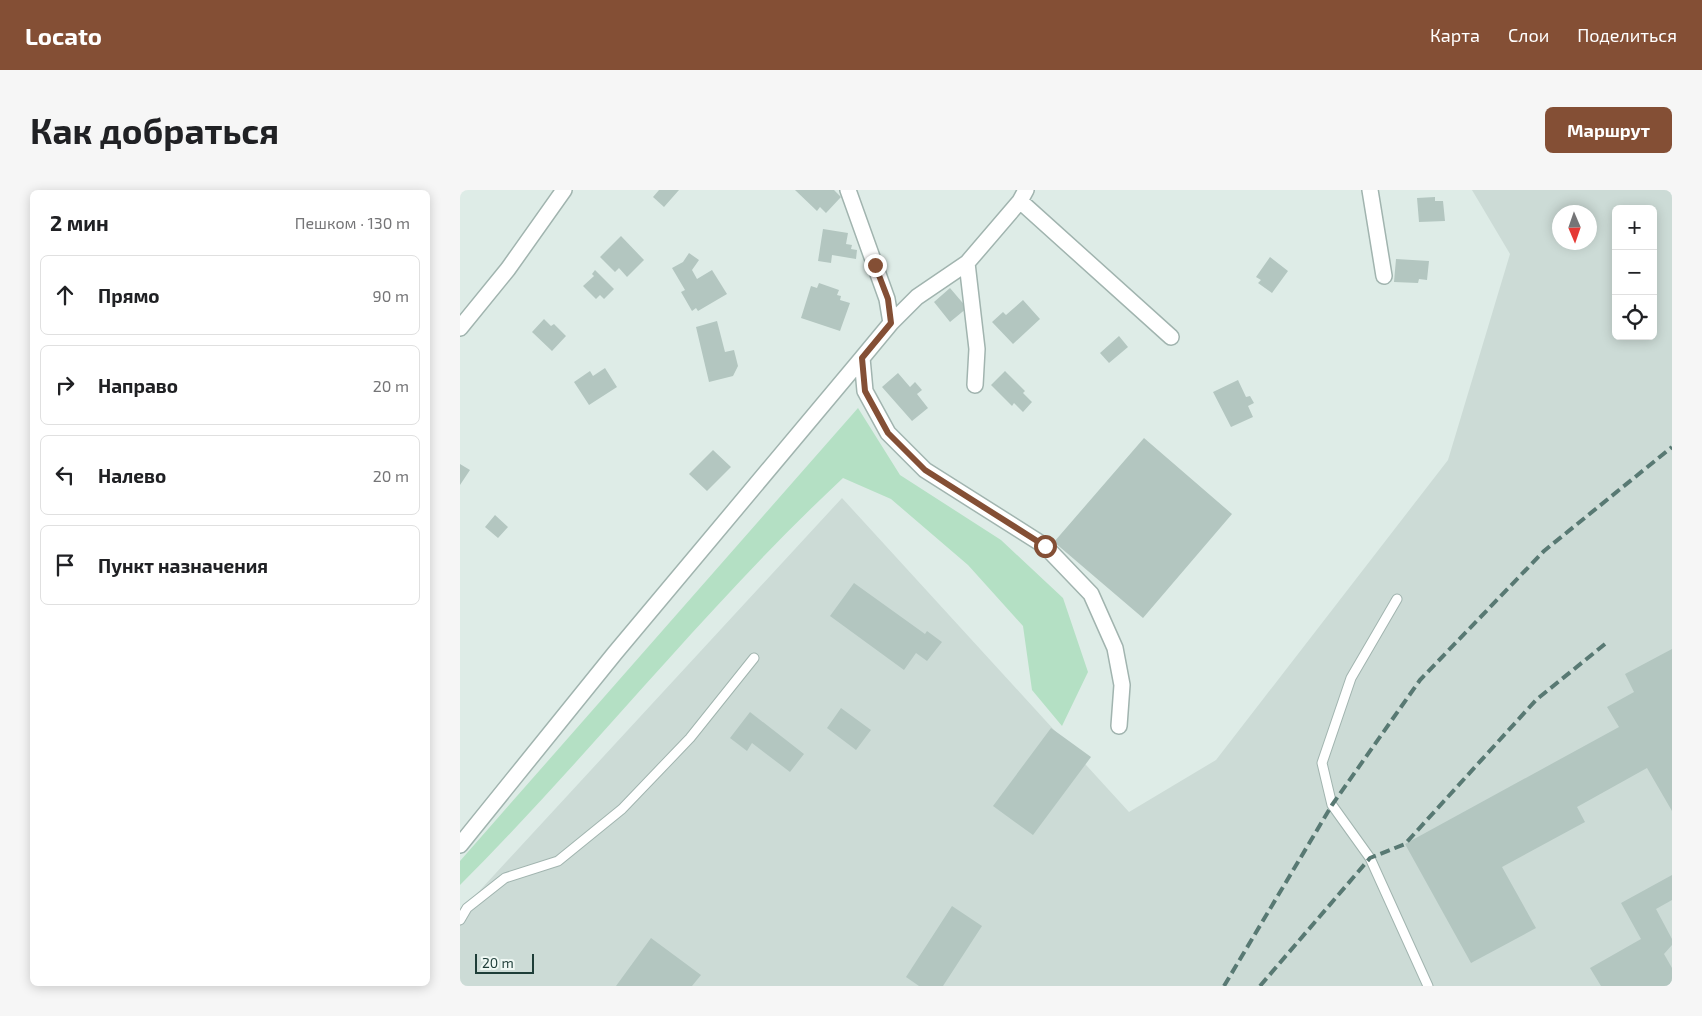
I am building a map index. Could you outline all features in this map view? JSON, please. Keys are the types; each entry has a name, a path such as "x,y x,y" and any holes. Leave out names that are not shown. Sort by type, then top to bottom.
{"street":[{"path":"460,328 508,269 564,190"},
{"path":"848,190 888,299 891,323"},
{"path":"1370,190 1384,276"},
{"path":"460,845 615,653 891,323 917,297 967,263 1023,196 1172,337"},
{"path":"967,263 977,349 975,385"},
{"path":"862,358 865,391 888,433 925,470 1045,546 1091,594 1115,648 1122,685 1119,726"}],"lane":[{"path":"1397,599 1351,678 1322,763 1332,806 1370,858 1428,986"},
{"path":"460,920 467,908 505,878 558,861 622,809 690,738 754,658"}],"shaded area":[{"path":"1472,190 1672,190 1672,986 460,986 460,912 842,498 1129,812 1216,760 1448,460 1510,254"}],"green space":[{"path":"858,408 900,475 1001,540 1063,598 1088,672 1062,726 1032,690 1023,626 968,565 891,499 843,478 744,577 509,835 460,885 460,861"}],"building":[{"path":"659,190 679,190 664,207 653,197"},
{"path":"795,190 834,190 841,197 826,213 820,207 817,211"},
{"path":"1435,197 1435,201 1443,201 1445,221 1419,222 1417,198"},
{"path":"823,229 848,233 846,244 852,245 851,249 857,250 856,259 832,255 831,263 818,261"},
{"path":"621,236 644,260 627,277 619,268 615,272 600,257"},
{"path":"689,253 699,260 692,270 697,279 712,270 727,294 698,311 696,308 692,311 681,292 685,290 672,268 683,262"},
{"path":"1270,257 1288,271 1272,293 1258,283 1261,280 1256,277"},
{"path":"1396,259 1429,261 1427,280 1419,279 1418,283 1394,282"},
{"path":"595,270 614,289 604,299 600,295 596,299 583,286 594,276 592,274"},
{"path":"819,283 839,290 837,295 841,296 840,300 850,303 840,331 801,318 811,286 817,288"},
{"path":"950,288 967,308 950,322 934,302"},
{"path":"1023,300 1040,319 1013,344 992,322 1003,312 1006,315"},
{"path":"544,319 551,326 554,324 566,336 552,351 532,332"},
{"path":"717,321 725,352 734,350 738,366 733,376 709,382 696,327"},
{"path":"1119,336 1128,347 1109,363 1100,353"},
{"path":"605,368 617,387 589,405 574,382 590,371 593,376"},
{"path":"1005,371 1025,391 1023,393 1032,402 1023,412 1014,403 1012,406 991,385"},
{"path":"898,373 910,387 915,382 922,390 917,394 928,408 912,421 882,387"},
{"path":"1238,380 1246,397 1250,396 1254,403 1248,406 1253,417 1231,427 1213,392"},
{"path":"1144,438 1232,514 1143,618 1054,542"},
{"path":"713,450 731,467 707,491 689,474"},
{"path":"460,464 470,470 460,485"},
{"path":"495,515 508,527 498,538 485,527"},
{"path":"854,583 925,634 927,631 942,642 927,661 916,653 904,670 830,616"},
{"path":"1672,649 1672,811 1647,768 1577,807 1585,822 1502,867 1536,928 1471,963 1405,844 1619,727 1607,707 1634,692 1625,674"},
{"path":"841,708 871,730 856,750 827,728"},
{"path":"750,712 804,754 790,772 752,743 747,751 730,738"},
{"path":"1051,728 1091,757 1033,835 993,806"},
{"path":"1672,875 1672,900 1656,909 1672,939 1672,945 1664,954 1672,968 1672,986 1601,986 1590,968 1641,939 1621,903"},
{"path":"952,906 982,926 943,986 919,986 906,977"},
{"path":"651,938 701,975 692,986 616,986"}],"railway":[{"path":"1224,986 1332,805 1420,680 1544,551 1672,447"},
{"path":"1260,986 1370,858 1405,844 1536,700 1605,644"}],"route":[{"path":"875,265 888,299 891,323 862,358 865,391 888,433 925,470 974,499 1045,546"}]}
